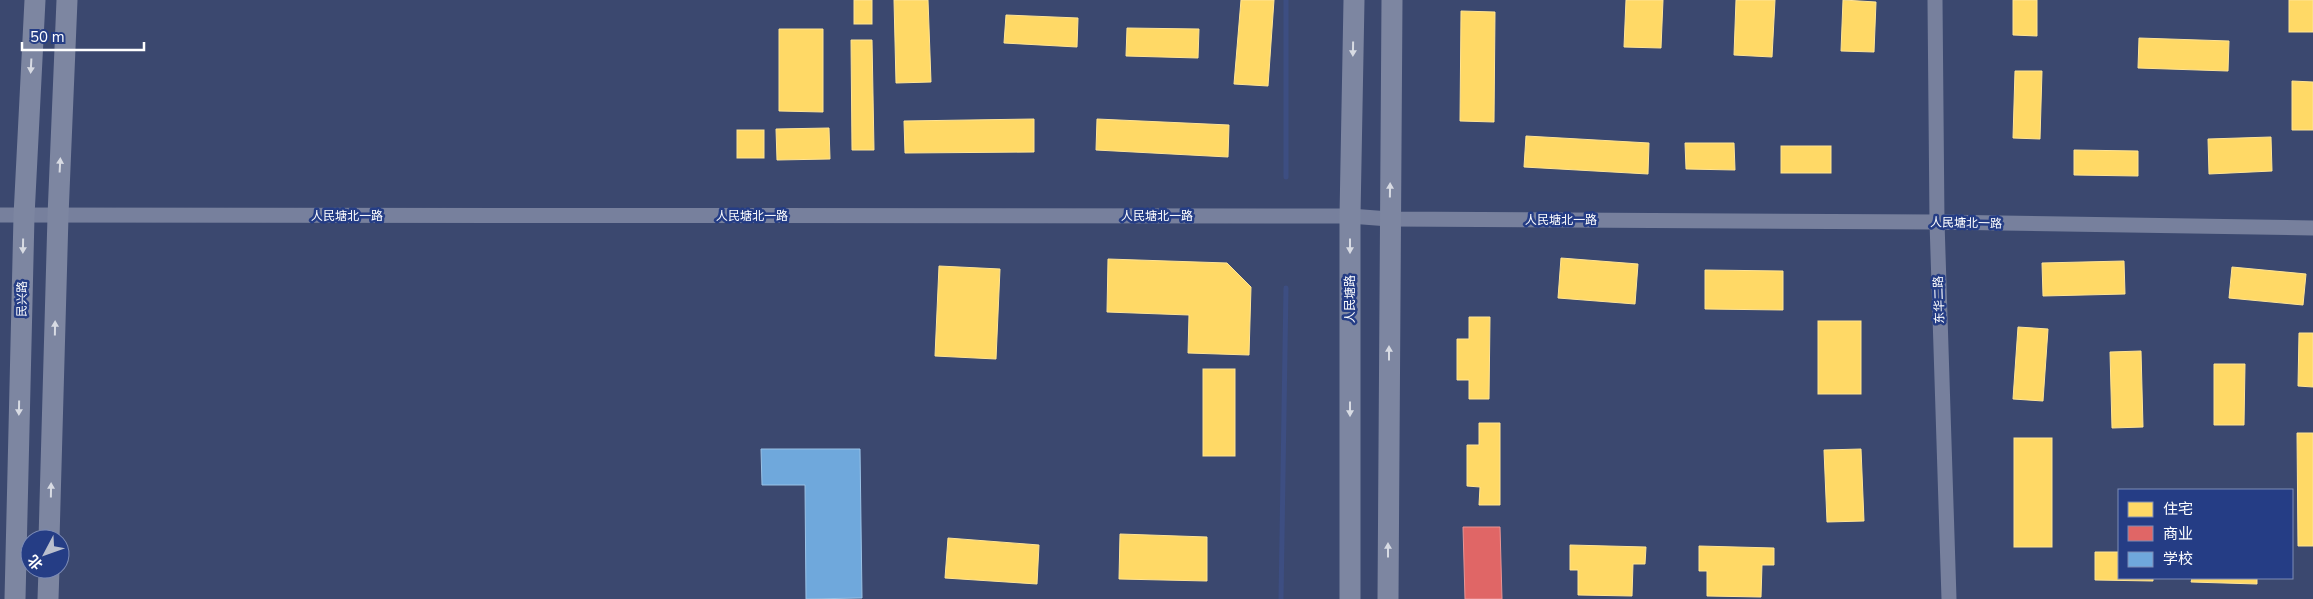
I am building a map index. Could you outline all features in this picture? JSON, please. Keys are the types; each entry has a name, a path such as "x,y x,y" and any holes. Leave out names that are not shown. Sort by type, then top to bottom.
{"main road":[{"name":"民兴路","path":"15,599 24,216 35,0"},
{"path":"50,529 58,216 67,0"},
{"name":"人民塘路","path":"1346,595 1354,0"},
{"path":"1388,599 1389,219 1392,0"},
{"path":"48,599 49,579"}],"street":[{"name":"东华二路","path":"1935,0 1937,222 1949,599"},
{"name":"人民塘北一路","path":"0,216 1350,216 1389,219 1937,222 2313,228"}],"building: 住宅":[{"path":"854,0 872,0 872,24 854,24"},
{"path":"894,0 928,0 931,82 896,83"},
{"path":"1241,0 1274,0 1268,86 1234,84"},
{"path":"1626,0 1663,0 1661,48 1624,47"},
{"path":"1736,0 1775,0 1772,57 1734,55"},
{"path":"1843,0 1876,2 1874,52 1841,51"},
{"path":"2013,0 2037,0 2037,36 2013,35"},
{"path":"2289,0 2313,0 2313,32 2289,32"},
{"path":"1461,11 1495,12 1494,122 1460,121"},
{"path":"1006,15 1078,18 1077,47 1004,43"},
{"path":"1127,28 1199,29 1198,58 1126,56"},
{"path":"779,29 823,29 823,112 779,111"},
{"path":"2139,38 2229,41 2228,71 2138,68"},
{"path":"851,40 872,40 874,150 852,150"},
{"path":"2015,71 2042,71 2040,139 2013,138"},
{"path":"2292,81 2313,82 2313,130 2292,130"},
{"path":"1034,119 1034,152 905,153 904,121"},
{"path":"1097,119 1229,125 1228,157 1096,150"},
{"path":"829,128 830,159 777,160 776,129"},
{"path":"737,130 764,130 764,158 737,158"},
{"path":"1526,136 1649,143 1648,174 1524,167"},
{"path":"2271,137 2272,171 2209,174 2208,139"},
{"path":"1685,143 1734,143 1735,170 1686,169"},
{"path":"1781,146 1831,146 1831,173 1781,173"},
{"path":"2074,150 2138,151 2138,176 2074,175"},
{"path":"1561,258 1638,264 1635,304 1558,298"},
{"path":"1108,259 1227,263 1251,287 1249,355 1188,353 1189,315 1107,312"},
{"path":"2124,261 2125,294 2043,296 2042,263"},
{"path":"939,266 1000,269 996,359 935,356"},
{"path":"2232,267 2306,274 2303,305 2229,298"},
{"path":"1705,270 1783,271 1783,310 1705,309"},
{"path":"1469,317 1490,317 1489,399 1469,399 1469,380 1457,380 1457,339 1469,339"},
{"path":"1818,321 1861,321 1861,394 1818,394"},
{"path":"2018,327 2048,329 2043,401 2013,399"},
{"path":"2299,333 2313,333 2313,387 2298,386"},
{"path":"2141,351 2143,427 2112,428 2110,352"},
{"path":"2214,364 2245,364 2244,425 2214,425"},
{"path":"1203,369 1235,369 1235,456 1203,456"},
{"path":"1479,423 1500,423 1500,505 1479,505 1480,487 1467,486 1467,445 1479,445"},
{"path":"2297,433 2313,433 2313,546 2298,546"},
{"path":"2014,438 2052,438 2052,547 2014,547"},
{"path":"1861,449 1864,521 1827,522 1824,450"},
{"path":"1120,534 1207,537 1207,581 1119,579"},
{"path":"948,538 1039,545 1037,584 945,578"},
{"path":"1570,545 1646,547 1645,564 1633,564 1632,596 1578,595 1578,570 1570,570"},
{"path":"1699,546 1774,548 1774,565 1762,565 1761,597 1707,596 1707,571 1699,571"},
{"path":"2095,552 2118,552 2118,579 2153,579 2153,581 2095,580"},
{"path":"2192,579 2257,579 2257,584 2191,582"}],"building: 商业":[{"path":"1463,527 1500,527 1502,599 1465,599"}],"building: 学校":[{"path":"761,449 860,449 862,598 806,599 805,485 762,485"}],"waterway":[{"path":"1286,0 1286,177"},
{"path":"1281,599 1286,288"}]}
